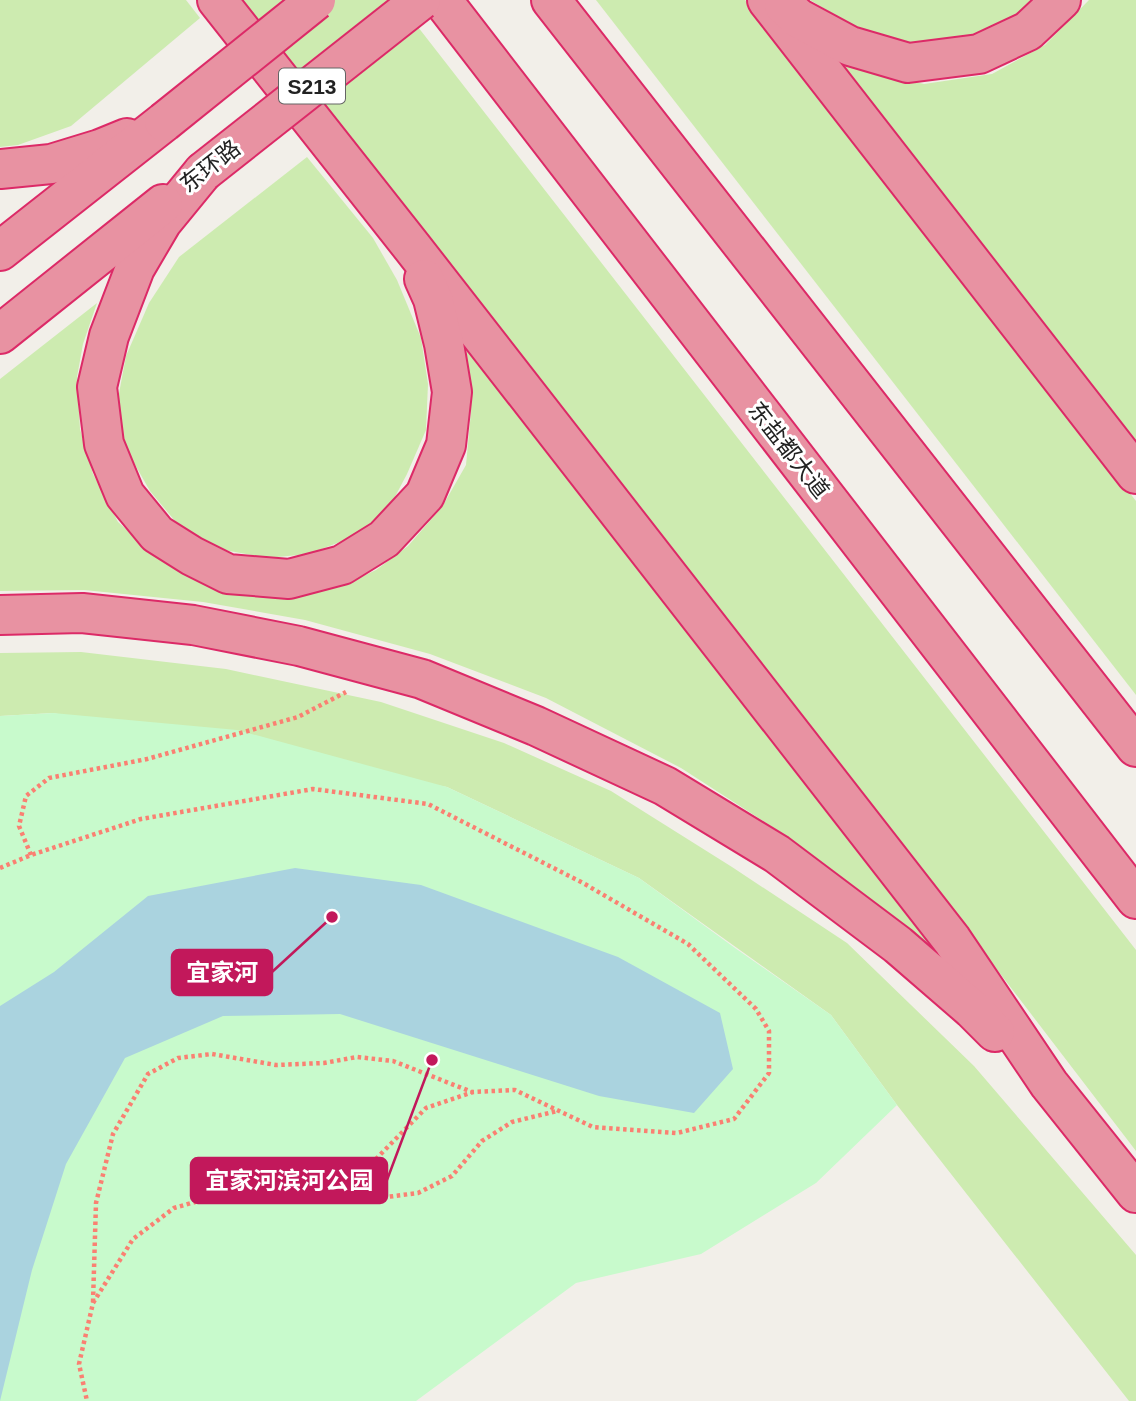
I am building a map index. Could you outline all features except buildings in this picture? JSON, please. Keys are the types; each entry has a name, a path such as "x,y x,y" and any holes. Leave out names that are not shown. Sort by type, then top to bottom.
{"highway":[{"path":"216,0 952,940 1049,1084 1136,1193"},
{"name":"S213","path":"0,251 316,0"},
{"name":"东环路","path":"0,334 422,0"},
{"name":"东盐都大道","path":"442,0 1136,899"},
{"path":"551,0 1136,747"},
{"path":"767,0 1136,474"},
{"path":"778,0 798,18 850,46 908,63 979,54 1028,31 1061,0"},
{"path":"0,170 51,164 100,149 164,122"},
{"path":"203,172 162,222 135,268 109,335 97,387 104,444 125,495 157,534 228,574 289,579 342,565 384,539 425,495 446,445 452,392 433,299 412,247"},
{"path":"0,615 82,614 194,625 299,646 422,679 511,715 666,786 777,854 898,945 972,1009 1049,1084"}],"path":[{"path":"31,855 19,826 26,796 50,778 147,759 298,716 362,684 377,667"},
{"path":"0,868 31,855 141,819 313,789 428,804 583,883 688,944 756,1009 769,1031 769,1073 734,1119 677,1133 593,1127 515,1090 474,1092 426,1108 373,1162 340,1189 298,1200"},
{"path":"87,1401 79,1364 93,1303 96,1203 113,1133 148,1074 178,1058 212,1054 276,1065 324,1063 357,1057 393,1061 474,1092"},
{"path":"93,1303 133,1239 174,1208 223,1194 298,1200 363,1200 418,1193 452,1176 482,1141 512,1122 558,1111"}],"green space":[{"path":"0,0 186,0 200,18 71,126 18,145 0,147"},
{"path":"241,0 397,0 1136,950 1136,1151 966,929"},
{"path":"596,0 745,0 1136,501 1136,695"},
{"path":"810,0 1036,0 1024,12 985,36 928,45 868,35"},
{"path":"1089,0 1136,0 1136,447 834,60 924,84 992,74 1045,45"},
{"path":"307,157 373,238 397,280 421,338 428,384 426,430 388,510 356,536 308,554 268,558 224,550 180,527 150,491 126,449 117,404 126,356 149,303 179,257"},
{"path":"97,303 83,344 77,377 80,429 93,474 118,522 160,560 203,580 298,595 340,587 376,570 408,546 442,507 466,465 471,412 466,343 945,960 788,837 681,768 546,698 430,654 305,620 203,602 84,590 0,591 0,379"},
{"path":"81,652 226,669 381,702 504,743 611,791 847,943 974,1066 1136,1255 1136,1401 1129,1401 897,1105 831,1015 639,878 447,787 53,713 0,716 0,653"},
{"path":"53,713 237,730 447,787 639,878 831,1015 897,1105 816,1183 701,1254 576,1283 416,1401 0,1401 0,716"}],"water":[{"path":"295,868 421,885 618,957 720,1013 733,1069 694,1113 599,1096 340,1014 223,1016 125,1058 66,1164 32,1270 0,1401 0,1006 54,972 148,896"}],"place":[{"name":"宜家河","path":"332,917"},
{"name":"宜家河滨河公园","path":"432,1060"}]}
